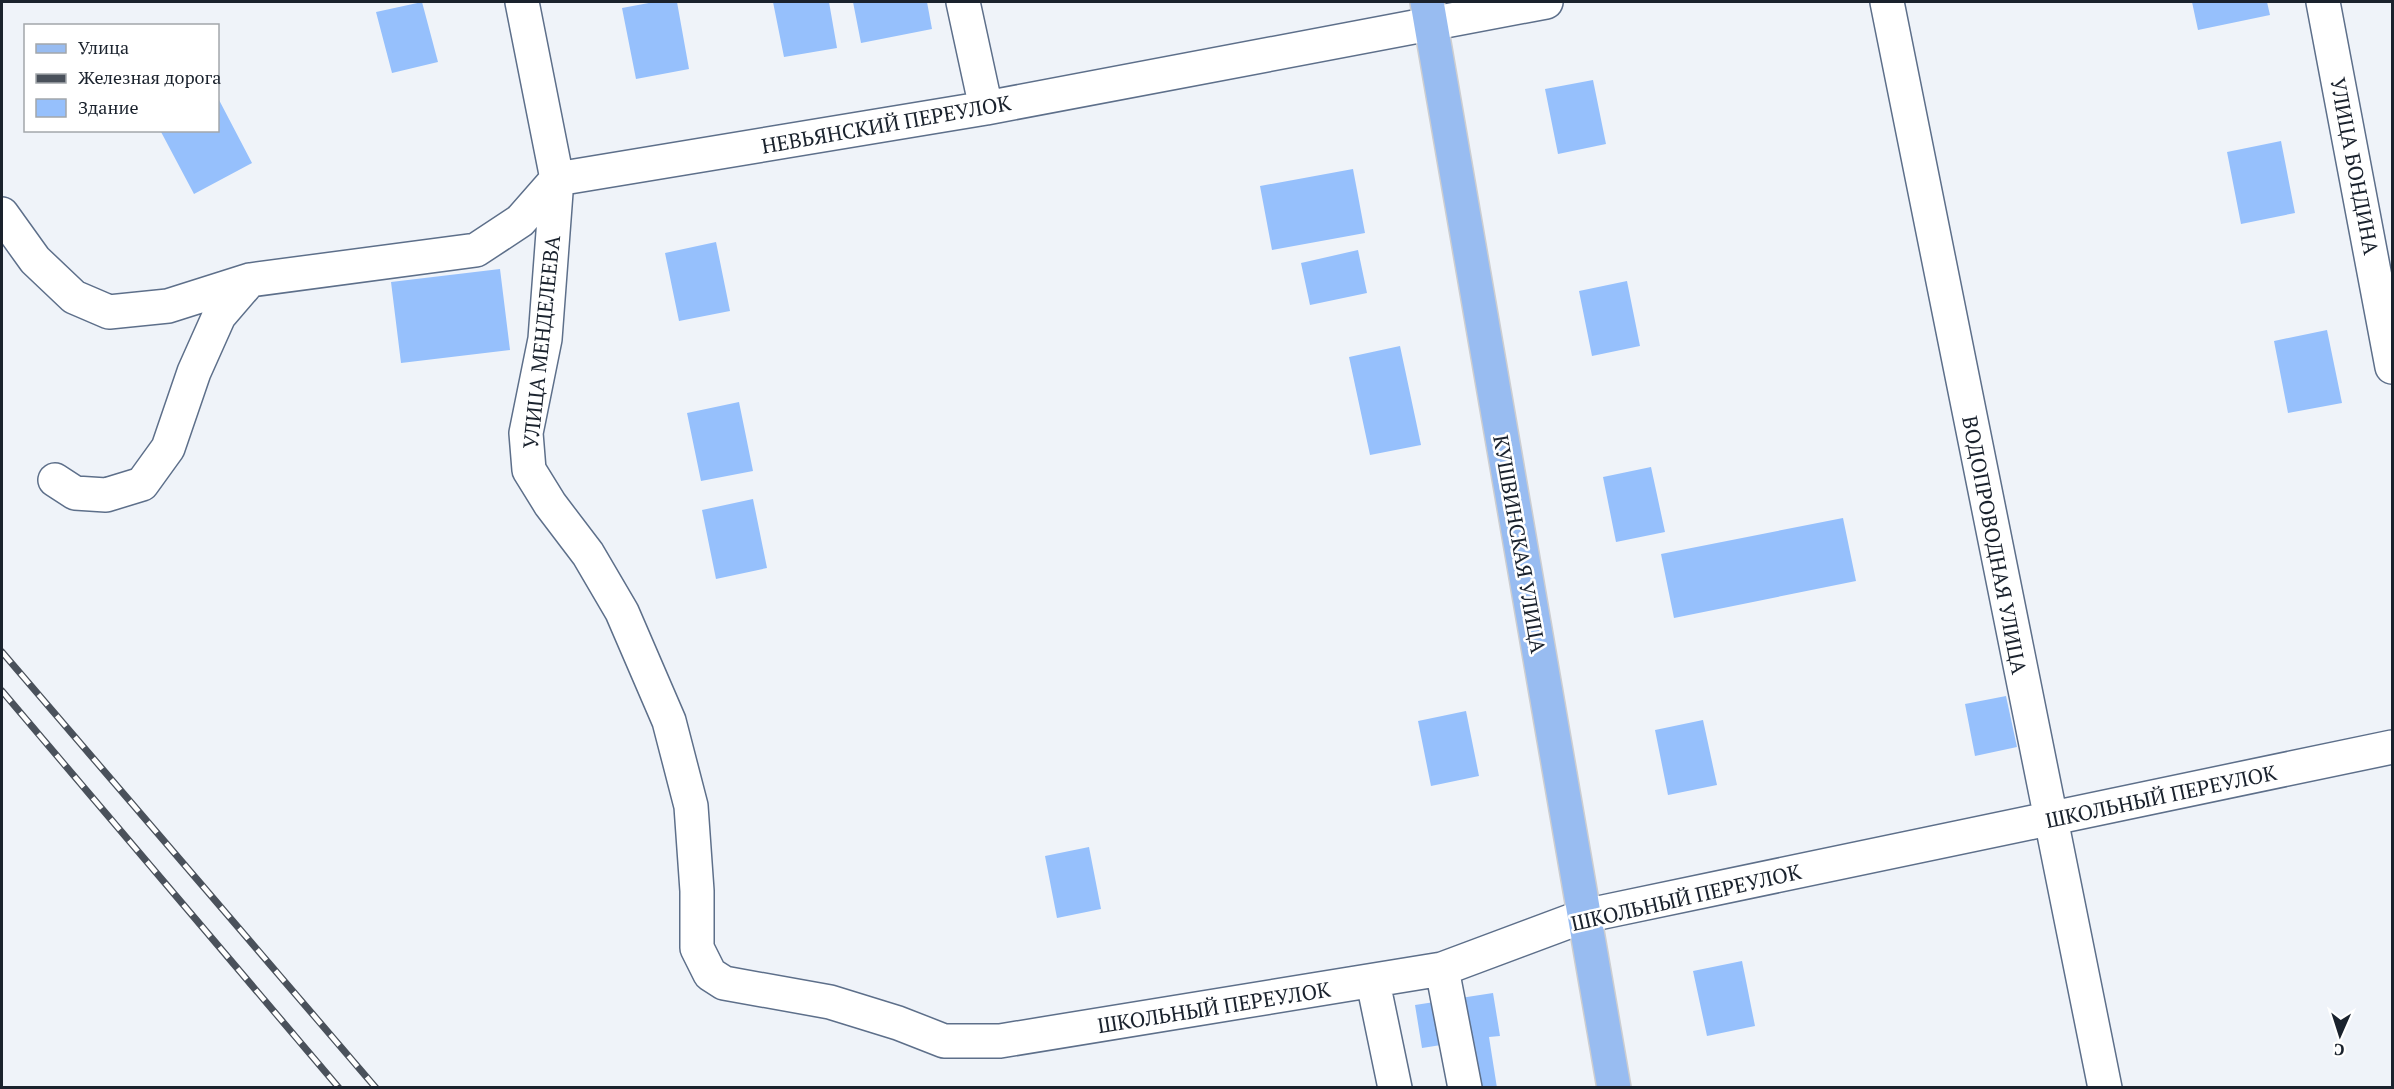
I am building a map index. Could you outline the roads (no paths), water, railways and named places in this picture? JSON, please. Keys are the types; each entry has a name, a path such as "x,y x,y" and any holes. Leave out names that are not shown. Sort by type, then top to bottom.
{"main road":[{"name":"КУШВИНСКАЯ УЛИЦА","path":"1429,13 1614,1088"}],"street":[{"name":"УЛИЦА МЕНДЕЛЕЕВА","path":"522,2 557,179 545,339 526,433 529,470 550,504 588,554 622,612 669,721 692,806 697,891 697,948 710,974 724,983 830,1002 898,1023 944,1041"},
{"path":"963,2 986,108"},
{"name":"НЕВЬЯНСКИЙ ПЕРЕУЛОК","path":"557,179 986,108 1429,13 1546,2"},
{"name":"ВОДОПРОВОДНАЯ УЛИЦА","path":"1887,2 2105,1088"},
{"name":"УЛИЦА БОНДИНА","path":"2324,2 2392,367"},
{"path":"2,214 35,260 74,297 109,312 168,306 250,280 476,250 520,221 557,179"},
{"path":"55,480 75,493 106,495 142,484 168,448 194,372 219,316 250,280"},
{"name":"ШКОЛЬНЫЙ ПЕРЕУЛОК","path":"944,1041 1000,1041 1442,969 1584,916 2392,747"},
{"path":"1442,969 1465,1088"},
{"path":"1373,982 1395,1088"}],"railway":[{"path":"2,652 376,1088"},
{"path":"2,691 339,1088"}]}
